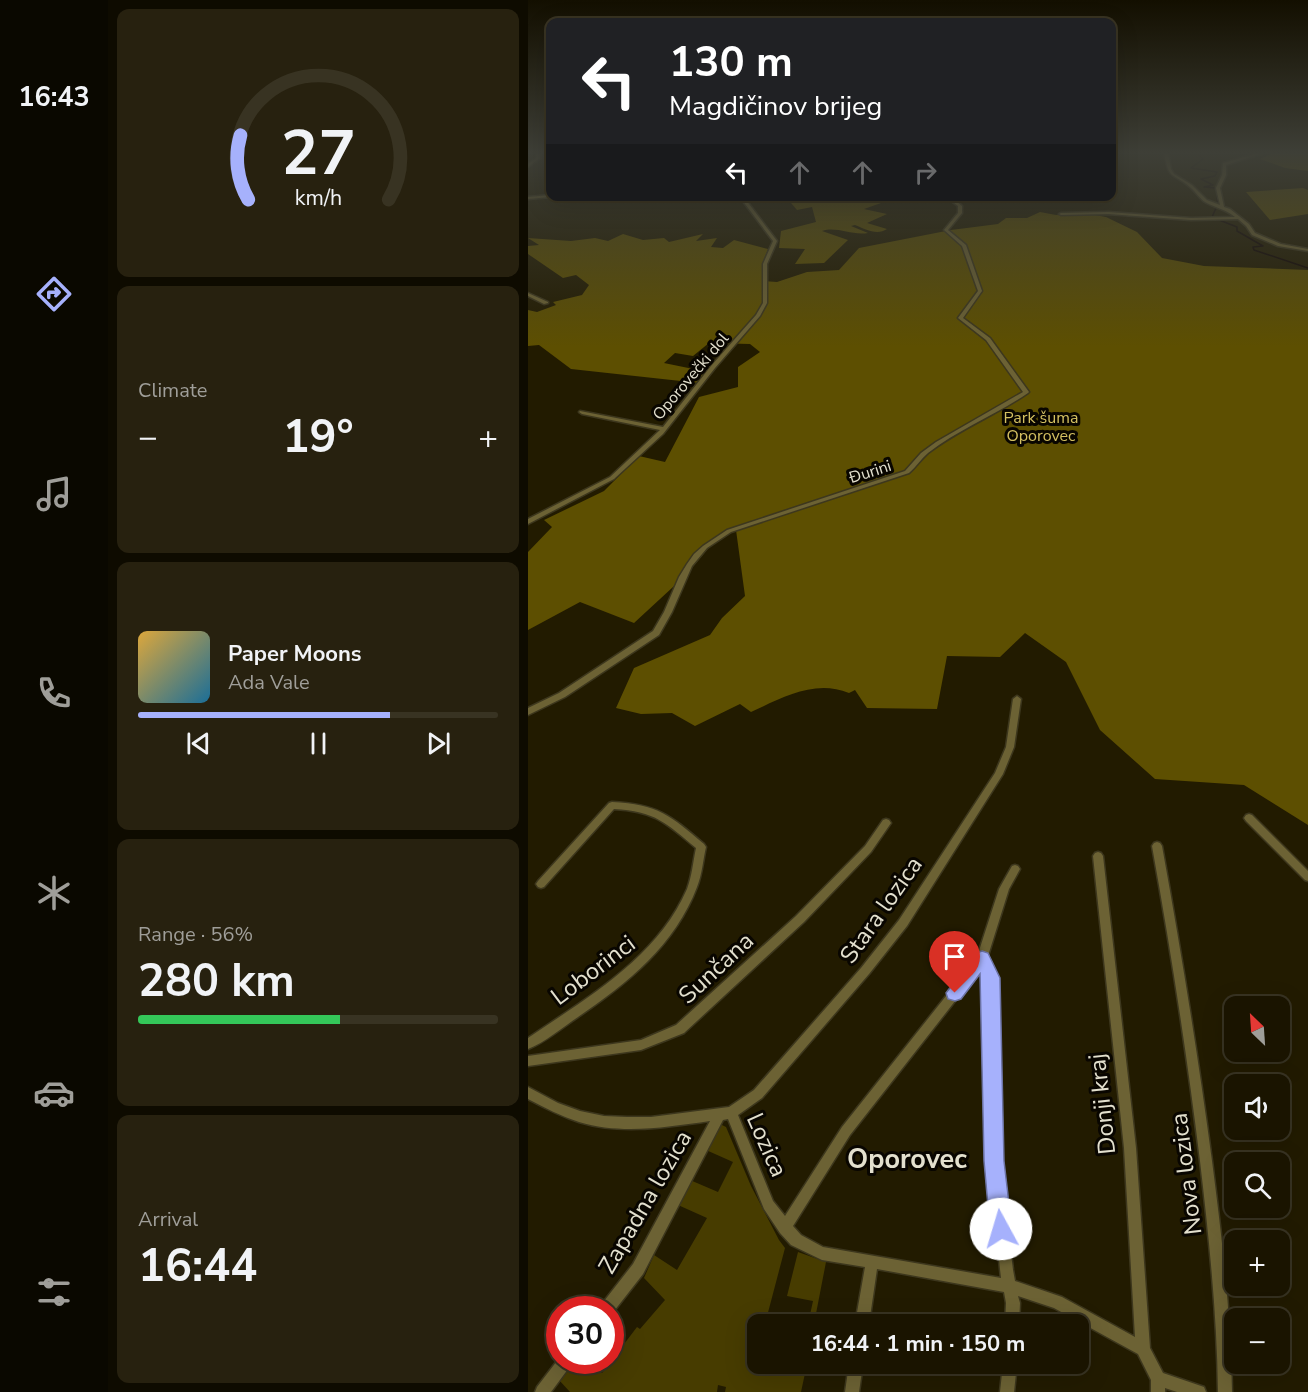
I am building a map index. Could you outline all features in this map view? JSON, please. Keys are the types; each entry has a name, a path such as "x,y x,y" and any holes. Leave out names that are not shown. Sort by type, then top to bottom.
{"street":[{"name":"Oporovečki dol","path":"528,522 612,478 664,429 713,367 758,316 765,303 765,264 775,241 757,217"},
{"name":"Đurini","path":"528,712 562,695 656,633 694,558 705,547 729,531 907,472 923,454 939,442 994,414 1026,392 988,339 962,321 963,313 980,291 964,245 946,230 957,217"},
{"path":"1141,217 1239,218 1253,234 1264,240 1308,250"},
{"path":"528,294 546,303"},
{"path":"582,412 664,429"},
{"name":"Stara lozica","path":"726,1114 758,1094 865,971 903,923 999,774 1010,747 1017,699"},
{"name":"Loborinci","path":"528,1044 625,976 652,953 676,919 693,887 701,847 664,815 637,805 612,805 541,884"},
{"path":"1249,818 1308,877"},
{"name":"Sunčana","path":"528,1061 640,1045 680,1029 800,919 868,849 886,823"},
{"name":"Nova lozica","path":"1157,846 1202,1126 1225,1327 1226,1392"},
{"name":"Donji kraj","path":"1098,856 1130,1148 1143,1349"},
{"path":"785,1228 846,1131 982,959 1004,889 1015,869"},
{"path":"982,959 991,978 994,1161 1013,1303 1012,1314"},
{"name":"Lozica","path":"528,1093 550,1106 575,1116 610,1124 642,1124 726,1114 768,1205 796,1240 822,1253 1009,1286 1057,1302 1143,1349"},
{"name":"Zapadna lozica","path":"617,1296 638,1269 726,1114"},
{"path":"864,1314 872,1262"},
{"path":"1143,1349 1158,1385 1199,1392"},
{"path":"542,1392 556,1374"},
{"path":"852,1392 855,1374"},
{"path":"1008,1392 1009,1374"}],"shaded area":[{"path":"720,1124 726,1127 751,1186 785,1248 768,1314 747,1314 747,1374 805,1374 801,1392 725,1392 726,1387 718,1385 717,1392 570,1392 559,1380 564,1374 624,1374 624,1344 637,1327 640,1329 665,1300 644,1278 654,1255 677,1270 707,1218 678,1205 690,1180 718,1192 733,1162 706,1150"},
{"path":"798,1252 826,1262 816,1314 810,1314 813,1301 787,1296"}],"green space":[{"path":"815,217 880,217 867,223 887,229 875,232 855,225 851,226 868,233 822,231 848,240 824,263 795,264 805,249 779,248 781,231 816,222"},
{"name":"Park šuma Oporovec","path":"1106,217 1137,232 1162,258 1204,266 1308,270 1308,825 1244,785 1155,779 1100,730 1066,662 1025,633 1000,657 947,656 937,709 867,708 855,690 849,693 823,688 798,692 751,712 740,704 695,726 672,713 641,714 616,708 634,668 710,635 722,618 745,596 736,530 711,545 686,575 634,623 580,602 528,630 528,552 552,527 544,520 604,491 639,456 665,462 699,397 738,387 738,367 760,352 750,344 709,343 693,356 675,353 664,363 708,372 699,383 571,369 539,345 528,346 528,310 537,312 556,305 553,302 582,295 589,285 576,275 563,278 528,254 528,246 539,245 528,238 571,241 595,238 608,241 623,234 643,240 664,238 669,242 703,234 696,241 717,238 711,247 723,248 734,240 768,249 763,263 763,281 777,282 807,272 839,270 859,248 951,230 998,224 1006,218"},
{"path":"1267,217 1289,217 1270,220"}],"waterway":[{"path":"1214,218 1237,227 1237,231 1263,246 1253,247 1254,250 1308,268"}],"district":[{"name":"Oporovec","path":"907,1159"}],"route":[{"path":"955,993 982,959 991,978 994,1161 1001,1229"}]}
